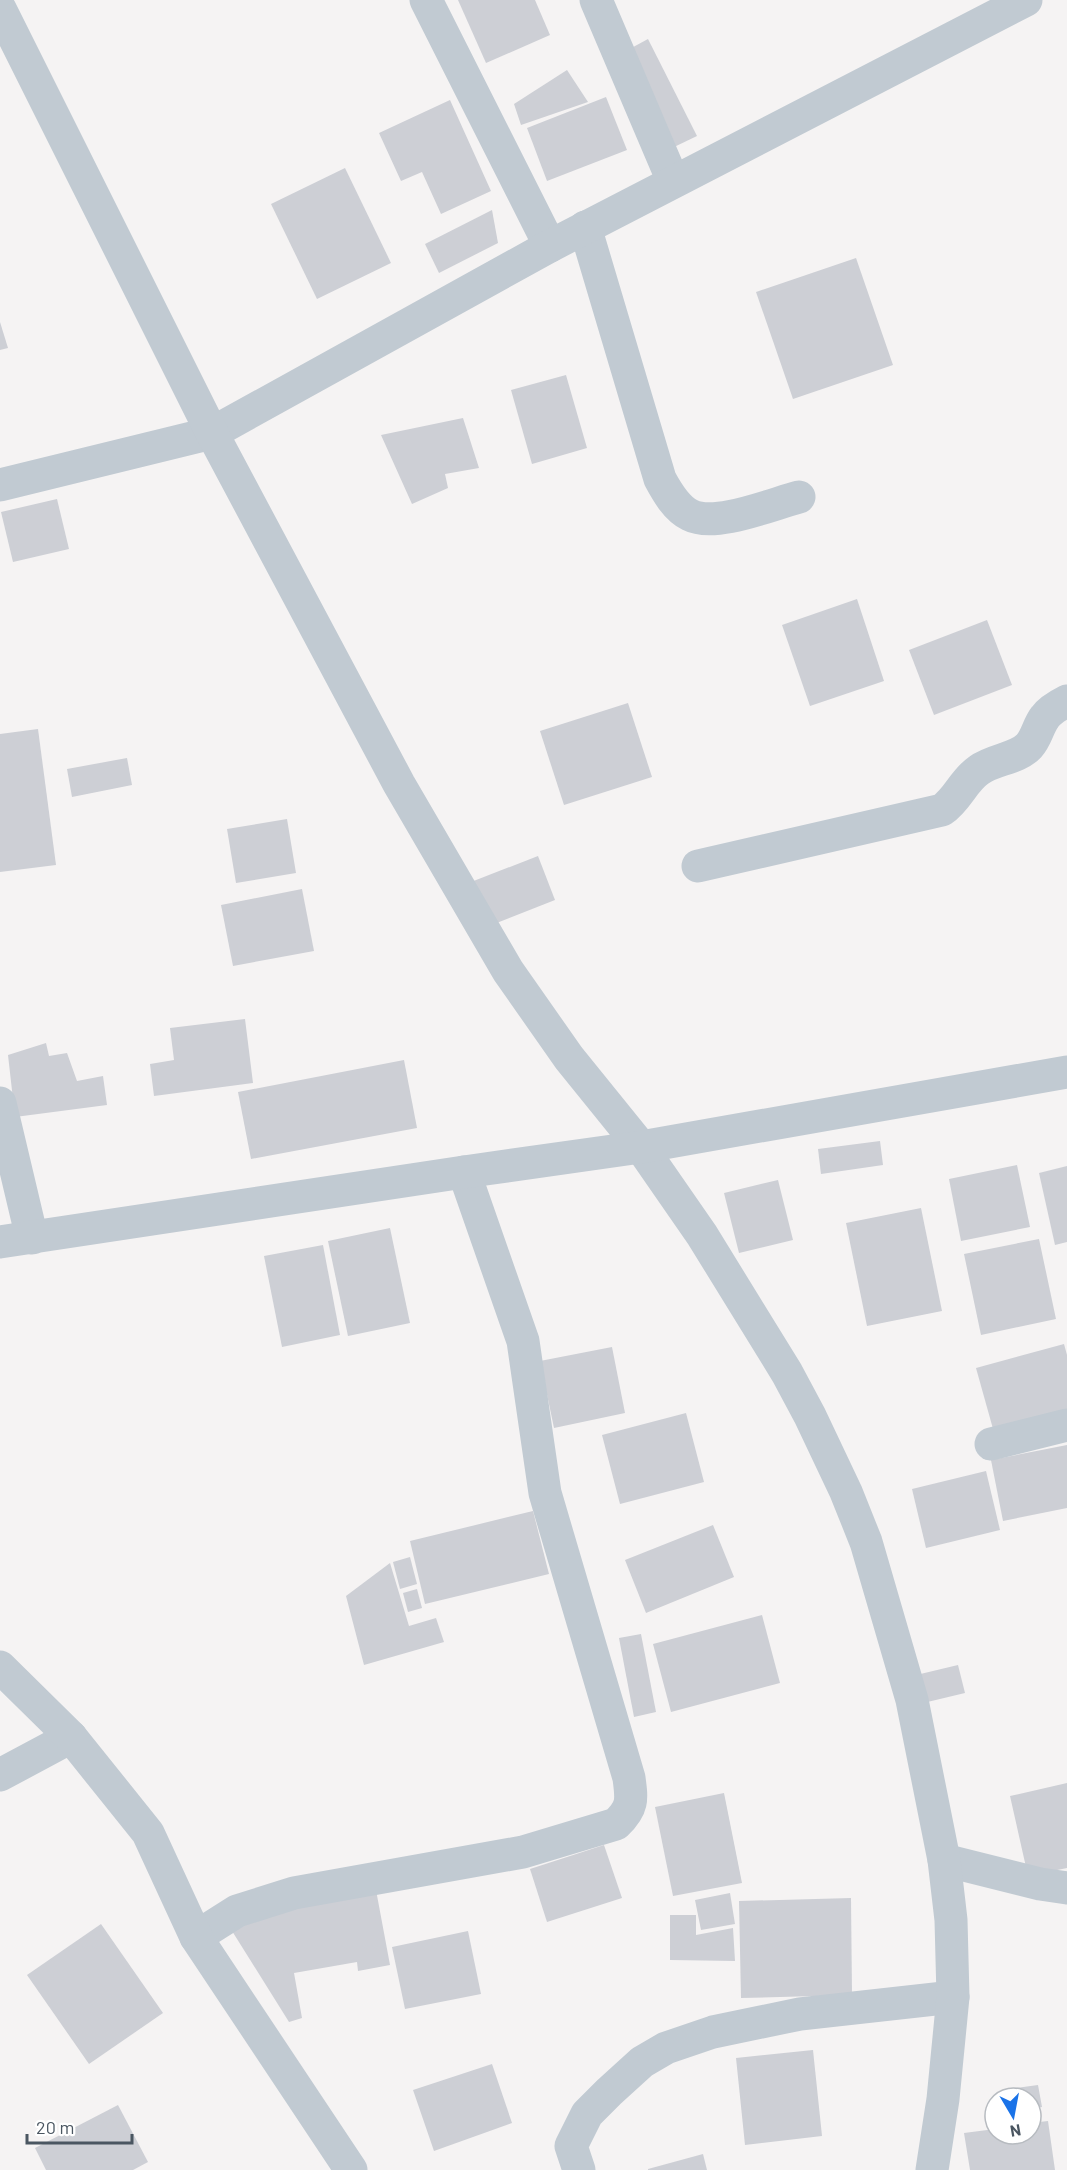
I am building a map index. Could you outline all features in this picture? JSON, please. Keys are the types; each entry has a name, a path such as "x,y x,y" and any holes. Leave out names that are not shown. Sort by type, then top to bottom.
{"street":[{"path":"426,0 550,246"},
{"path":"596,0 673,181"},
{"path":"0,485 212,433 585,227 1015,3"},
{"path":"0,9 212,433 399,784 508,971 569,1058 641,1147 702,1235 776,1354 810,1416 846,1492 869,1552 912,1700 945,1860 951,1920 953,1997 944,2099 932,2170"},
{"path":"585,227 660,479 672,498 688,515 705,520 799,497"},
{"path":"698,866 942,810 951,804 964,783 974,773 988,764 1017,754 1029,747 1044,717 1067,701"},
{"path":"0,1242 641,1147 1067,1072"},
{"path":"0,1103 32,1238"},
{"path":"196,1936 237,1911 275,1898 523,1852 616,1824 626,1815 630,1806 632,1797 629,1778 545,1493 522,1341 464,1172"},
{"path":"991,1444 1067,1425"},
{"path":"0,1667 71,1737 148,1833 196,1936 351,2170"},
{"path":"0,1775 71,1737"},
{"path":"945,1860 1040,1884 1067,1887"},
{"path":"579,2170 571,2146 587,2114 642,2062 666,2048 713,2032 800,2014 953,1997"}],"building":[{"path":"458,0 535,0 550,35 486,63"},
{"path":"648,39 697,136 672,148 624,52"},
{"path":"567,70 588,102 521,125 514,104"},
{"path":"606,97 627,150 547,181 527,128"},
{"path":"450,100 491,191 441,214 422,172 401,181 379,133"},
{"path":"345,168 391,263 317,299 271,204"},
{"path":"492,210 498,243 439,273 425,244"},
{"path":"856,258 893,365 793,399 756,292"},
{"path":"0,322 8,348 0,350"},
{"path":"566,375 587,448 532,464 511,390"},
{"path":"463,418 479,468 445,474 448,488 412,504 381,435"},
{"path":"57,499 69,549 13,562 1,512"},
{"path":"857,599 884,681 810,706 782,625"},
{"path":"987,620 1012,685 934,715 909,650"},
{"path":"628,703 652,777 564,805 540,731"},
{"path":"38,729 56,865 0,872 0,734"},
{"path":"127,758 132,785 72,797 67,769"},
{"path":"287,819 296,873 236,883 227,829"},
{"path":"538,856 555,900 489,926 471,882"},
{"path":"302,889 314,951 233,966 221,905"},
{"path":"245,1019 253,1083 154,1096 150,1064 174,1060 170,1028"},
{"path":"46,1043 49,1056 67,1053 77,1081 103,1076 107,1105 15,1117 8,1055"},
{"path":"404,1060 417,1128 251,1159 238,1092"},
{"path":"880,1141 883,1165 821,1174 818,1149"},
{"path":"1017,1165 1030,1227 961,1241 949,1179"},
{"path":"1067,1166 1067,1242 1055,1245 1039,1173"},
{"path":"778,1180 793,1240 739,1253 724,1193"},
{"path":"921,1208 942,1311 867,1326 846,1223"},
{"path":"390,1228 410,1323 348,1336 328,1241"},
{"path":"1039,1239 1056,1319 981,1335 964,1254"},
{"path":"323,1245 340,1335 282,1347 264,1256"},
{"path":"1064,1344 1067,1355 1067,1416 995,1436 976,1368"},
{"path":"612,1347 625,1413 554,1428 540,1361"},
{"path":"686,1413 704,1482 620,1504 602,1435"},
{"path":"1067,1445 1067,1508 1003,1521 991,1460"},
{"path":"986,1471 1000,1530 926,1548 912,1489"},
{"path":"533,1511 549,1574 425,1604 410,1541"},
{"path":"713,1525 734,1577 646,1613 625,1560"},
{"path":"410,1557 417,1584 400,1589 393,1562"},
{"path":"390,1563 409,1626 436,1618 444,1642 364,1665 346,1596"},
{"path":"417,1589 422,1608 408,1612 403,1593"},
{"path":"762,1615 780,1683 671,1712 653,1644"},
{"path":"641,1634 656,1712 634,1717 619,1638"},
{"path":"958,1665 965,1693 919,1704 912,1676"},
{"path":"1067,1783 1067,1868 1028,1876 1010,1796"},
{"path":"724,1793 742,1883 673,1896 655,1807"},
{"path":"604,1845 622,1898 547,1922 530,1869"},
{"path":"376,1890 390,1965 358,1971 357,1962 294,1973 302,2018 289,2022 227,1923"},
{"path":"730,1893 735,1924 701,1930 695,1900"},
{"path":"851,1898 852,1995 741,1998 739,1901"},
{"path":"670,1915 696,1915 696,1935 733,1928 735,1961 670,1960"},
{"path":"101,1924 163,2013 89,2064 27,1975"},
{"path":"468,1931 481,1994 405,2009 392,1947"},
{"path":"813,2050 822,2136 745,2145 736,2058"},
{"path":"492,2064 512,2123 434,2151 413,2090"},
{"path":"118,2105 148,2162 133,2170 46,2170 35,2148"},
{"path":"1048,2121 1055,2170 970,2170 964,2133 983,2131 983,2146 1043,2146 1043,2122"},
{"path":"703,2154 707,2170 648,2170 648,2169"}]}
